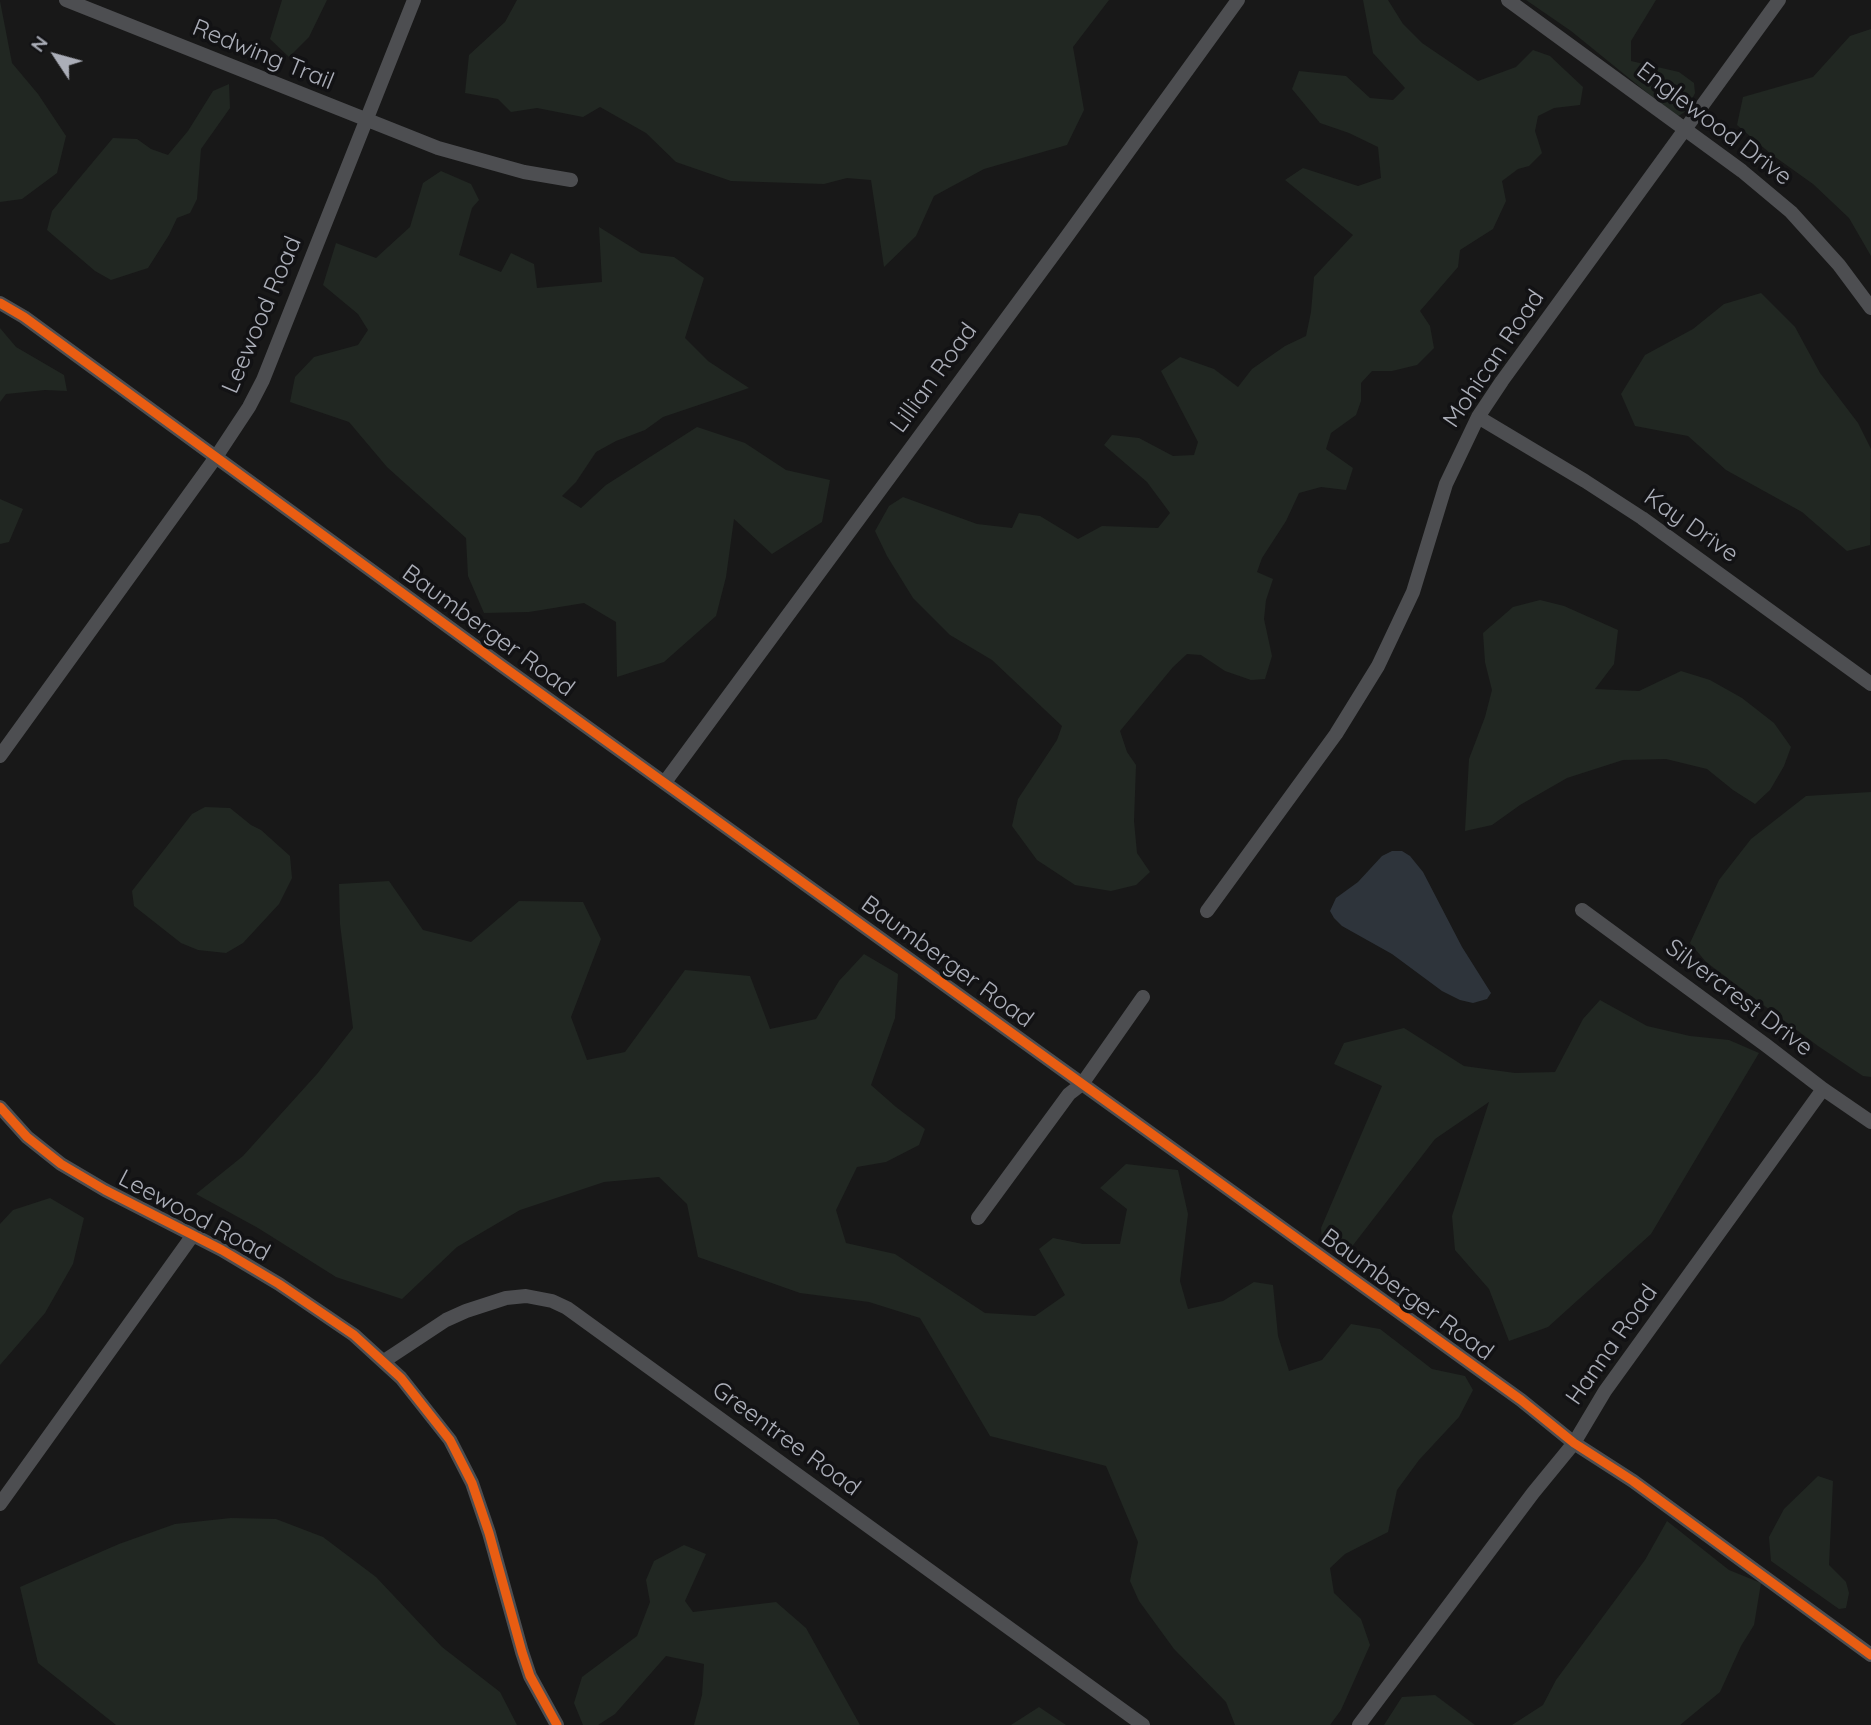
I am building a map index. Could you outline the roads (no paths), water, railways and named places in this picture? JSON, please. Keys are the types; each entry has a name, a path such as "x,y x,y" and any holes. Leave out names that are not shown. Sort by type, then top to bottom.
{"street":[{"name":"Redwing Trail","path":"65,0 366,121 467,157 524,172 571,180"},
{"name":"Leewood Road","path":"0,756 216,457 249,407 263,380 414,0"},
{"name":"Lillian Road","path":"665,782 1238,0"},
{"name":"Englewood Drive","path":"1508,0 1742,171 1791,212 1839,265 1871,308"},
{"name":"Mohican Road","path":"1207,911 1336,734 1378,666 1413,592 1446,484 1478,417 1779,0"},
{"name":"Baumberger Road","path":"0,303 24,317 1521,1400 1574,1443 1633,1482 1871,1655"},
{"name":"Kay Drive","path":"1478,417 1642,518 1871,684"},
{"name":"Silvercrest Drive","path":"1582,910 1871,1122"},
{"path":"978,1218 1069,1094 1082,1084 1143,997"},
{"name":"Hanna Road","path":"1359,1725 1533,1493 1574,1443 1605,1391 1823,1089"},
{"name":"Leewood Road","path":"0,1107 27,1137 61,1164 250,1266 316,1308 384,1361 436,1420 450,1440 472,1483 522,1651 535,1685 556,1725"},
{"path":"0,1504 193,1235"},
{"name":"Greentree Road","path":"384,1361 446,1320 490,1302 535,1296 567,1308 1143,1725"}]}
